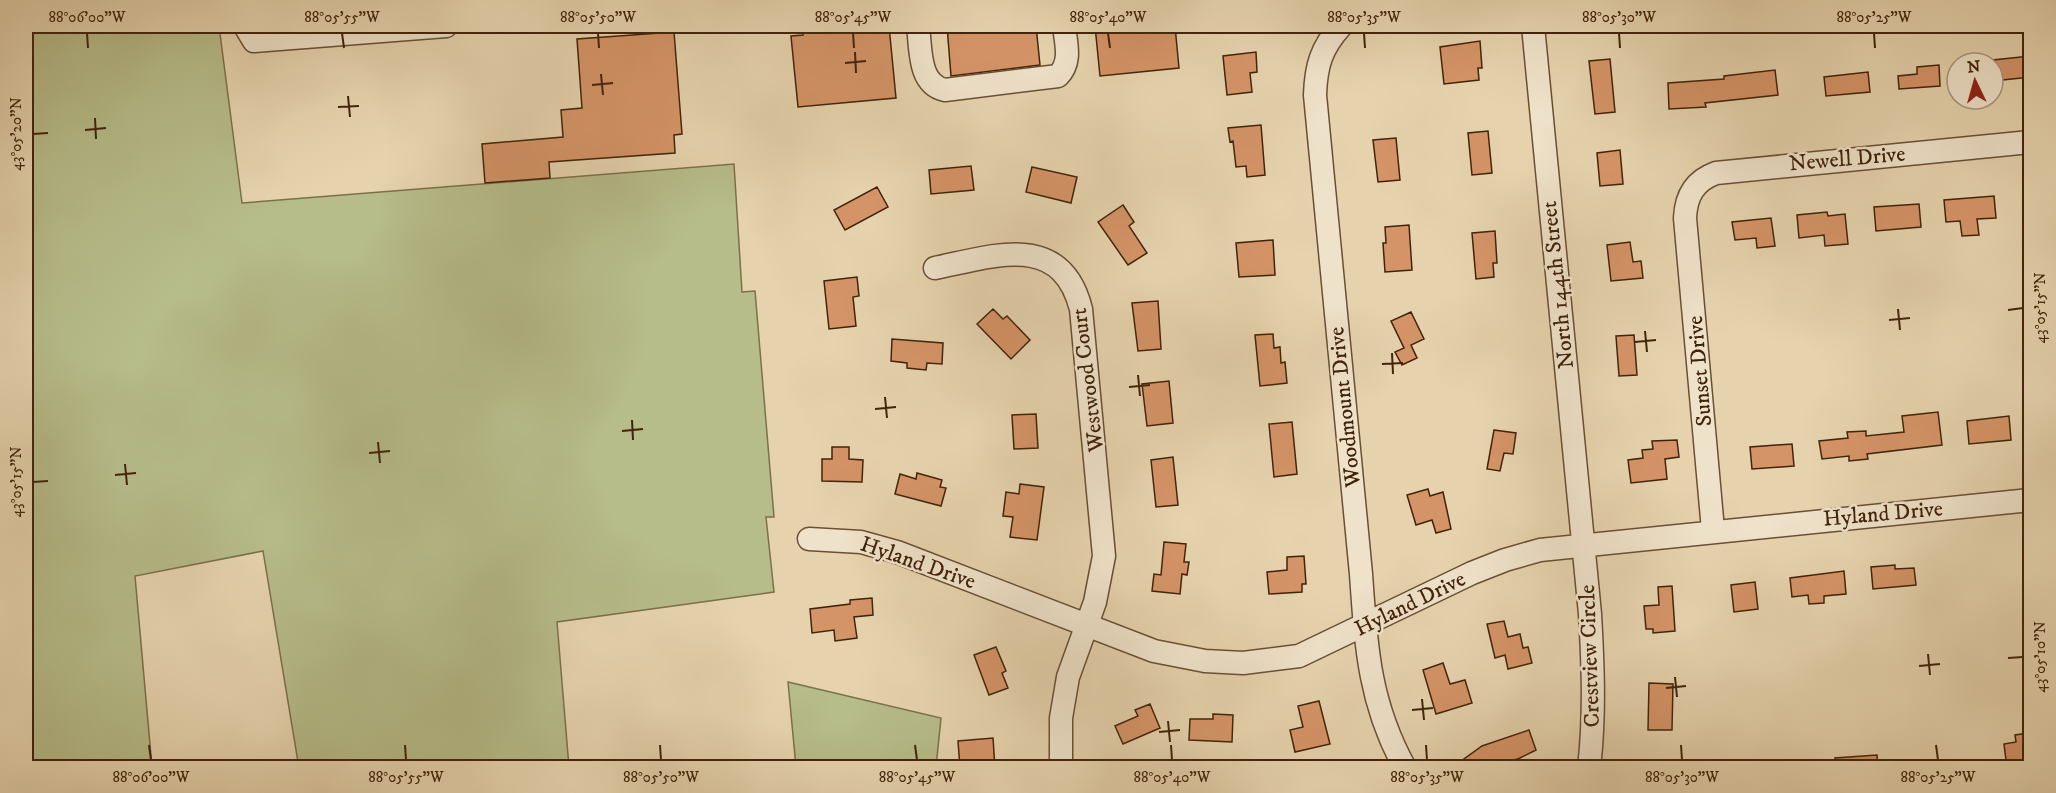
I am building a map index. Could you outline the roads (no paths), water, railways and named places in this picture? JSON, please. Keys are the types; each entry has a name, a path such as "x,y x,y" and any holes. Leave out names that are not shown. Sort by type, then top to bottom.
{"street":[{"path":"245,26 254,41 446,26"},
{"path":"918,26 926,79 935,88 945,90 1058,76 1066,69 1064,26"},
{"name":"North 144th Street","path":"1533,26 1584,544"},
{"name":"Woodmount Drive","path":"1334,34 1317,62 1315,95 1365,624 1381,718 1405,768"},
{"name":"Newell Drive","path":"1686,211 1693,188 1716,173 2031,142"},
{"name":"Sunset Drive","path":"1686,211 1713,530"},
{"name":"Westwood Court","path":"935,268 996,255 1034,255 1059,267 1077,292 1081,309 1104,540 1101,578 1068,677 1061,718 1061,768"},
{"name":"Hyland Drive","path":"809,539 861,542 897,552 1154,651 1179,657 1243,663 1299,656 1504,560 1540,550 1713,530 2031,500"},
{"name":"Crestview Circle","path":"1584,544 1594,683 1589,768"}]}
